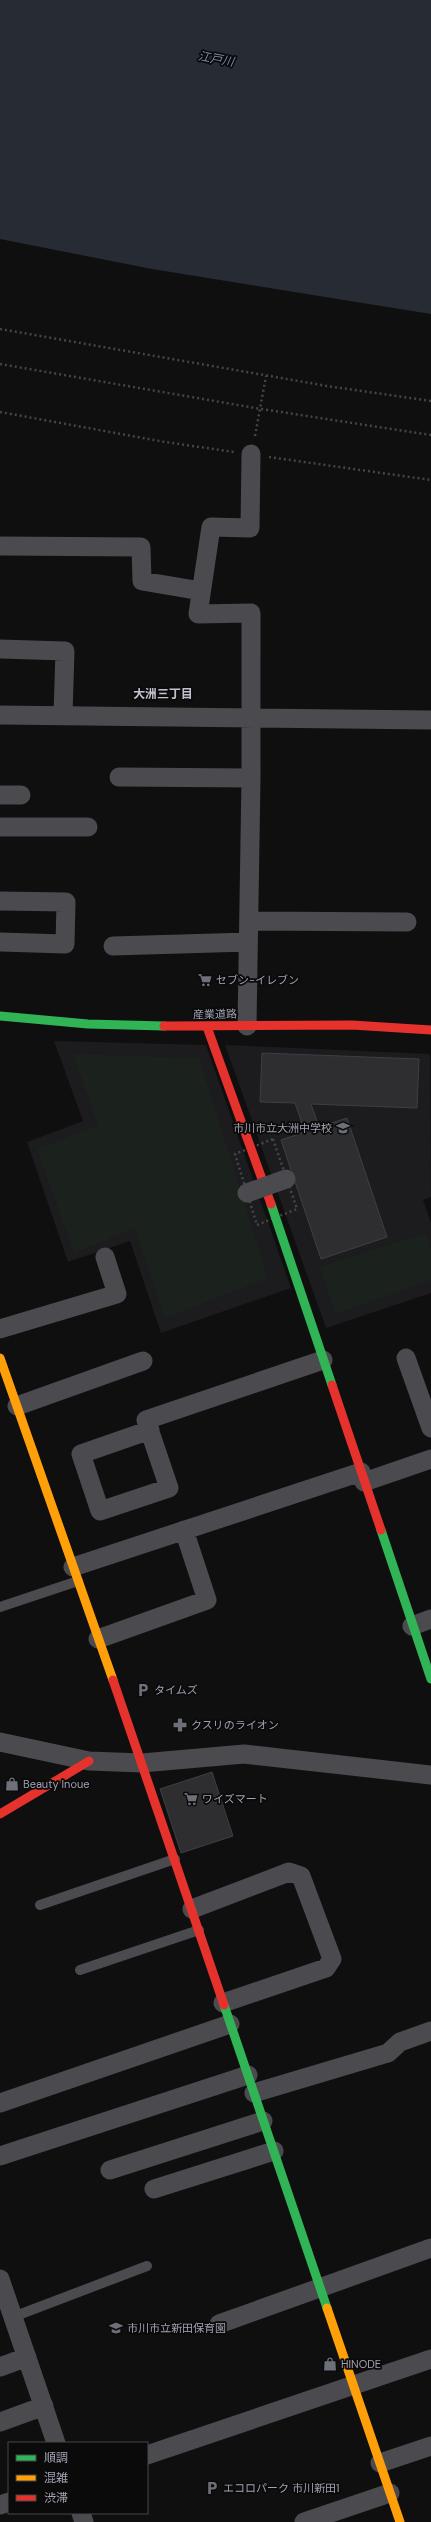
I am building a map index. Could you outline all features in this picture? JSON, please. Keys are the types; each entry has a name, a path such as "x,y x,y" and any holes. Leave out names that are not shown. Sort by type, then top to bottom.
{"street":[{"path":"246,1026 251,778 251,613 198,614 200,591 211,528 250,528 250,454"},
{"path":"0,546 141,547 142,581 200,591"},
{"path":"0,649 65,651 63,715"},
{"path":"0,715 431,720"},
{"path":"119,778 251,778"},
{"path":"0,795 21,795"},
{"path":"0,827 88,827"},
{"path":"0,901 66,902 65,944 0,942"},
{"path":"249,921 407,922"},
{"path":"113,946 248,942"},
{"name":"産業道路","path":"0,1016 86,1025 207,1027 352,1025 431,1030"},
{"path":"207,1027 252,1147 412,1626 431,1678"},
{"path":"247,1193 286,1179"},
{"path":"0,1329 117,1294 104,1257"},
{"path":"0,1358 142,1763 400,2522"},
{"path":"406,1358 431,1428"},
{"path":"150,1430 81,1454 100,1511 169,1488 150,1430 146,1420 323,1360"},
{"path":"17,1406 144,1361"},
{"path":"76,1574 184,1530 363,1477 431,1459"},
{"path":"98,1638 206,1600 184,1530"},
{"path":"412,1626 431,1619"},
{"path":"0,1742 89,1761 142,1763 244,1754 431,1775"},
{"path":"0,1814 89,1761"},
{"path":"192,1909 289,1872 301,1876 332,1959 326,1968 223,2003"},
{"path":"0,2103 230,2024"},
{"path":"254,2093 388,2053 400,2042 431,2031"},
{"path":"0,2156 248,2075"},
{"path":"110,2170 264,2121"},
{"path":"154,2189 274,2150"},
{"path":"219,2324 431,2248"},
{"path":"0,2279 56,2442"},
{"path":"0,2366 27,2357"},
{"path":"148,2455 354,2387 431,2359"},
{"path":"0,2422 44,2406"},
{"path":"380,2463 431,2446"},
{"path":"304,2522 390,2493"}],"lane":[{"path":"0,1607 76,1574"},
{"path":"40,1905 174,1859"},
{"path":"80,1970 198,1930"},
{"path":"13,2316 147,2266"}],"path":[{"path":"0,329 266,376 431,401"},
{"path":"0,364 261,410 431,435"},
{"path":"250,454 261,410 266,376"},
{"path":"0,412 165,442 431,480"}],"shaded area":[{"path":"54,1041 206,1045 291,1288 161,1333 130,1241 68,1262 27,1142 83,1121"},
{"name":"市川市立大洲中学校","path":"225,1045 430,1054 431,1197 423,1200 431,1223 431,1293 326,1328"},
{"path":"73,1054 199,1058 268,1278 165,1318 135,1228 74,1253 37,1149 98,1125"},
{"path":"426,1233 431,1250 431,1280 336,1314 319,1267"}],"water":[{"name":"江戸川","path":"0,0 431,0 431,314 152,269 0,239"}],"building":[{"path":"262,1053 419,1059 417,1108 311,1104 319,1127 347,1118 387,1237 321,1259 281,1140 305,1132 295,1103 260,1102"},
{"path":"212,1772 233,1836 181,1853 160,1789"}],"traffic: fast":[{"path":"0,1016 88,1024 164,1026"},
{"path":"271,1204 332,1385"},
{"path":"381,1530 431,1679"},
{"path":"224,2005 327,2308"}],"traffic: slow":[{"path":"0,1358 113,1680"},
{"path":"327,2308 400,2522"}],"traffic: jam":[{"path":"164,1026 352,1025 431,1030"},
{"path":"207,1027 271,1204"},
{"path":"332,1385 381,1530"},
{"path":"113,1680 224,2005"},
{"path":"0,1814 89,1761"}],"place":[{"name":"セブン-イレブン","path":"205,980"},
{"name":"市川市立大洲中学校","path":"343,1128"},
{"name":"タイムズ","path":"143,1690"},
{"name":"クスリのライオン","path":"180,1725"},
{"name":"Beauty Inoue","path":"12,1784"},
{"name":"ワイズマート","path":"191,1799"},
{"name":"市川市立新田保育園","path":"116,2328"},
{"name":"HINODE","path":"330,2364"},
{"name":"エコロパーク 市川新田1","path":"212,2488"}],"district":[{"name":"大洲三丁目","path":"163,694"}]}
